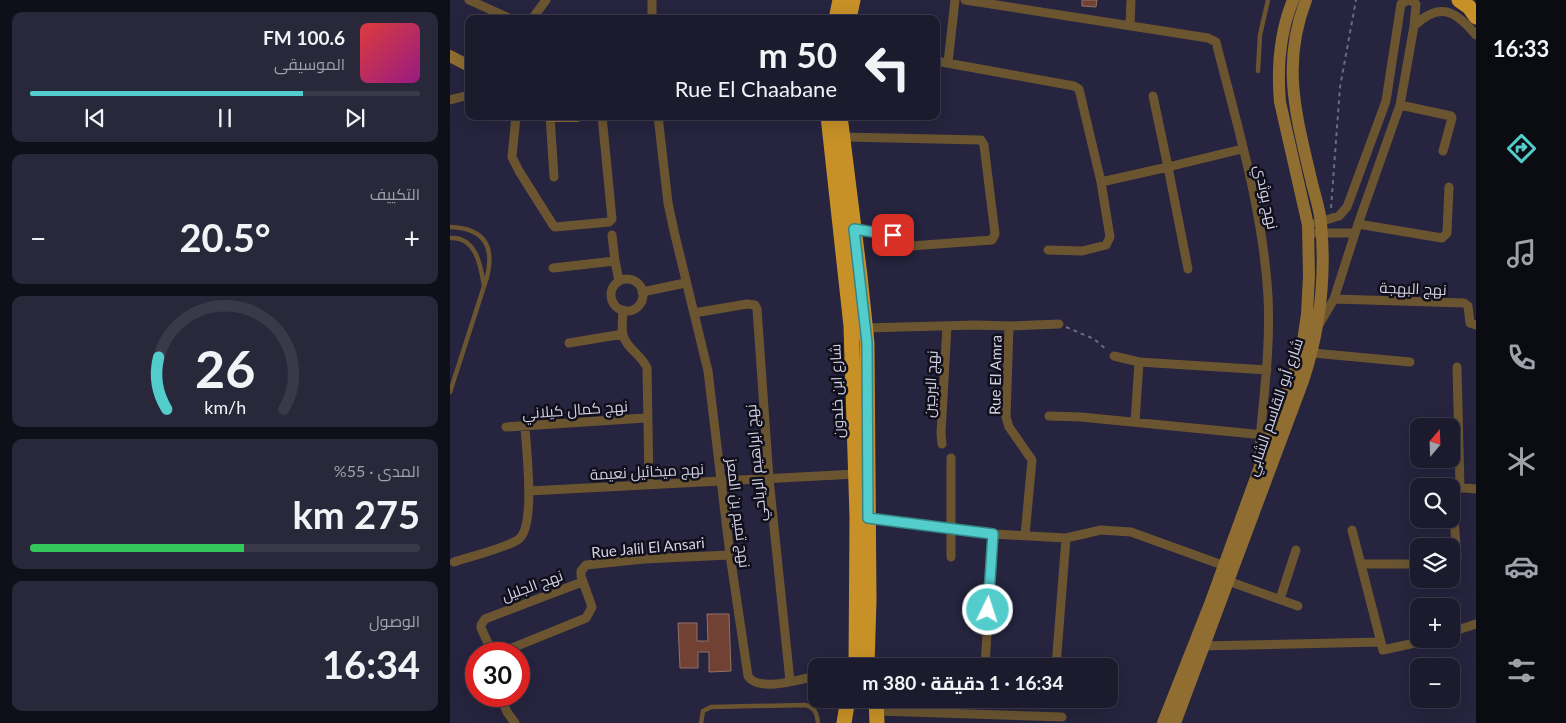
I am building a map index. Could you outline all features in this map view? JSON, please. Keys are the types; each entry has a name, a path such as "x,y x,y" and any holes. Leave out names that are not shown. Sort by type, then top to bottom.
{"highway":[{"path":"837,15 840,0"},
{"path":"850,15 852,0"},
{"path":"1459,0 1469,7 1476,17"},
{"name":"شارع ابن خلدون","path":"828,120 850,306 856,474 856,658"},
{"name":"شارع ابن خلدون","path":"841,120 868,365 868,629 871,658"},
{"path":"844,723 846,708"},
{"path":"854,708 854,723"},
{"path":"866,708 866,723"}],"street":[{"path":"469,0 502,15"},
{"path":"535,15 546,0"},
{"path":"652,0 652,15"},
{"path":"948,63 955,0"},
{"path":"965,0 1130,25 1131,0"},
{"name":"شارع أبو القاسم الشابي","path":"1174,723 1224,566 1302,348 1307,314 1309,276 1308,229 1280,102 1279,86 1285,25 1293,0"},
{"name":"شارع أبو القاسم الشابي","path":"1163,723 1228,581 1271,437 1312,353 1318,325 1323,270 1324,224 1306,158 1292,83 1292,56 1301,13 1306,0"},
{"path":"1308,229 1324,224 1343,213 1347,207 1386,101 1402,4 1409,0 1416,4 1400,105 1356,229 1334,299 1318,325"},
{"path":"1414,26 1425,15 1432,12 1452,13 1462,19 1476,35"},
{"name":"نهج بوثدي","path":"1130,25 1208,38 1216,42 1258,215 1268,294 1270,339 1267,370 1271,437"},
{"path":"450,56 465,64"},
{"path":"940,62 1074,86 1079,89 1101,182 1110,237 1106,245 1082,251 1048,250"},
{"path":"450,100 465,96"},
{"path":"1153,96 1188,270"},
{"path":"1400,105 1451,116 1444,151"},
{"path":"516,120 512,148 514,162 552,226 555,226 609,222 612,219 602,120"},
{"path":"550,120 554,177"},
{"name":"نهج تميم بن المعز","path":"658,120 668,203 685,283 708,371 720,481 748,676 760,685 808,678"},
{"path":"843,137 981,140 984,145 995,234 992,240 897,247 891,234 854,229"},
{"path":"1101,182 1242,149"},
{"path":"1324,224 1442,238 1447,232 1449,188"},
{"path":"612,235 619,281"},
{"path":"553,268 615,261"},
{"path":"624,279 631,279 640,286 642,292 639,304 629,310 622,310 613,302 611,297 614,285 624,279"},
{"path":"642,292 685,283"},
{"name":"نهج البهجة","path":"1334,299 1464,303 1468,306 1470,323 1476,325"},
{"name":"نهج ابراهيم الرياحي","path":"694,313 746,304 755,305 757,309 769,479 790,681"},
{"path":"622,310 623,334 626,342 644,362 646,368 649,484"},
{"path":"865,328 1059,324"},
{"name":"نهج البرجين","path":"942,444 947,326"},
{"name":"Rue El Amra","path":"1009,326 1006,418 1008,427 1032,460 1026,535"},
{"path":"568,343 623,334"},
{"path":"1312,353 1410,362"},
{"path":"1114,356 1139,362 1267,370"},
{"path":"1135,422 1139,362"},
{"path":"1456,367 1460,478"},
{"path":"1049,416 1135,422 1271,437"},
{"name":"نهج كمال كيلاني","path":"506,427 646,418"},
{"path":"454,562 513,543 520,538 526,528 529,491 525,426"},
{"path":"951,458 951,557"},
{"name":"نهج ميخائيل نعيمة","path":"529,491 856,474"},
{"path":"1460,488 1476,489"},
{"path":"868,518 993,534 1066,538 1100,530 1131,532 1224,566"},
{"path":"1352,530 1384,650 1410,644"},
{"path":"985,658 993,534"},
{"path":"1057,658 1066,538"},
{"path":"1280,600 1296,550"},
{"name":"Rue Jalil El Ansari","path":"582,582 581,571 583,567 590,563 730,555"},
{"path":"1362,564 1410,564"},
{"path":"1228,581 1298,606"},
{"name":"نهج الجليل","path":"487,642 481,628 481,624 485,619 582,582 592,607 586,618 527,642"},
{"path":"1460,629 1476,624"},
{"path":"1199,646 1382,642"},
{"path":"505,707 515,723"},
{"path":"876,711 1062,717"},
{"path":"503,723 507,712"}],"lane":[{"path":"1258,71 1260,35 1268,0"},
{"path":"450,227 465,227 475,231 486,245 490,258 489,271 484,288 450,392"},
{"path":"450,238 464,240 476,252 481,266 484,288"},
{"path":"701,723 703,711 711,707 805,705 810,706 816,712 818,723"}],"path":[{"path":"1324,224 1340,87 1356,0"},
{"path":"1059,324 1094,339 1114,356"}],"building":[{"path":"1082,0 1097,0 1096,7 1082,6"},
{"path":"707,614 729,614 731,671 709,672 709,652 698,652 698,668 680,668 678,623 697,623 697,641 708,641"}],"route":[{"path":"893,235 854,229 867,343 868,518 993,534 988,610"}]}
